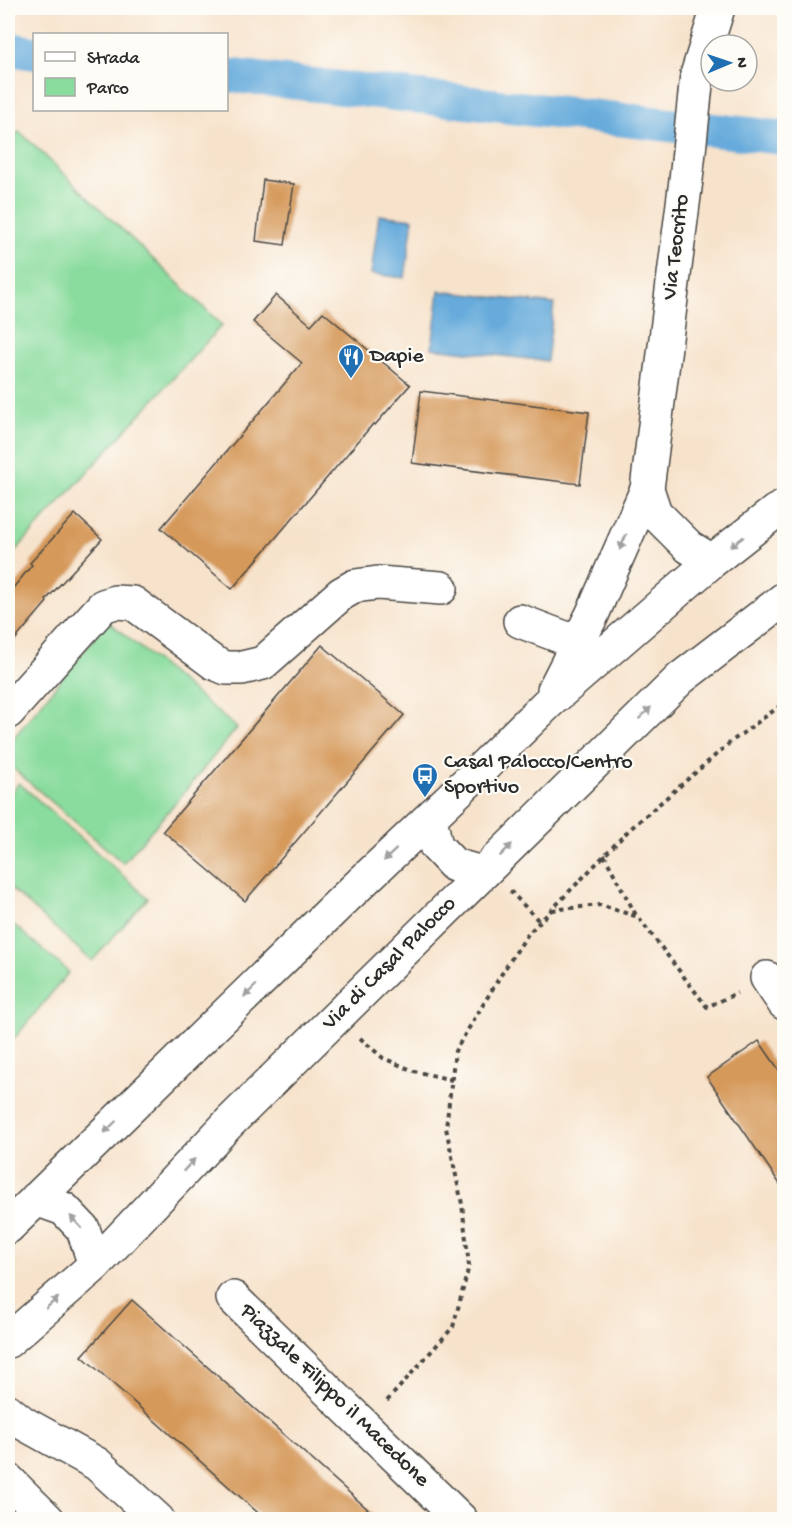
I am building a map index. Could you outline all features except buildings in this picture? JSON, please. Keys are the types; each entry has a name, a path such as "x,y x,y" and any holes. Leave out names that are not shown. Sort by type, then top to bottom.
{"street":[{"name":"Via Teocrito","path":"548,703 592,615 647,489 697,75 718,8"},
{"name":"Via Teocrito","path":"647,489 655,513 689,547 712,561"},
{"path":"8,1227 548,703 712,561 784,507"},
{"path":"8,712 103,606 115,602 133,603 214,663 226,668 242,668 263,663 341,594 356,586 378,583 441,588"},
{"name":"Via di Casal Palocco","path":"8,1341 95,1265 230,1122 681,678 784,598"},
{"path":"520,621 578,643"},
{"path":"430,818 436,846 454,865 482,873"},
{"path":"36,1199 64,1209 83,1229 95,1265"},
{"name":"Piazzale Filippo il Macedone","path":"233,1298 461,1520"},
{"path":"8,1411 23,1424 97,1464 158,1520"},
{"path":"8,1479 48,1520"}],"path":[{"path":"364,1426 453,1327 469,1266 462,1204 446,1128 455,1051 528,934 629,830 732,741 784,703"},
{"path":"604,855 638,917 706,1008 776,991"},
{"path":"551,910 600,905 638,917"}],"green space":[{"path":"19,131 222,325 8,559 8,144"},
{"path":"108,621 237,728 123,863 8,764 8,745"},
{"path":"19,783 148,898 92,961 8,886 8,796"},
{"path":"8,920 69,972 8,1046"}],"water":[{"path":"379,215 413,219 405,278 371,274"},
{"path":"439,291 554,304 547,361 432,348"}],"waterway":[{"path":"8,49 33,53"},
{"path":"228,75 784,138"}],"place":[{"name":"Dapie","path":"351,380"},
{"name":"Casal Palocco/Centro Sportivo","path":"425,799"}]}
